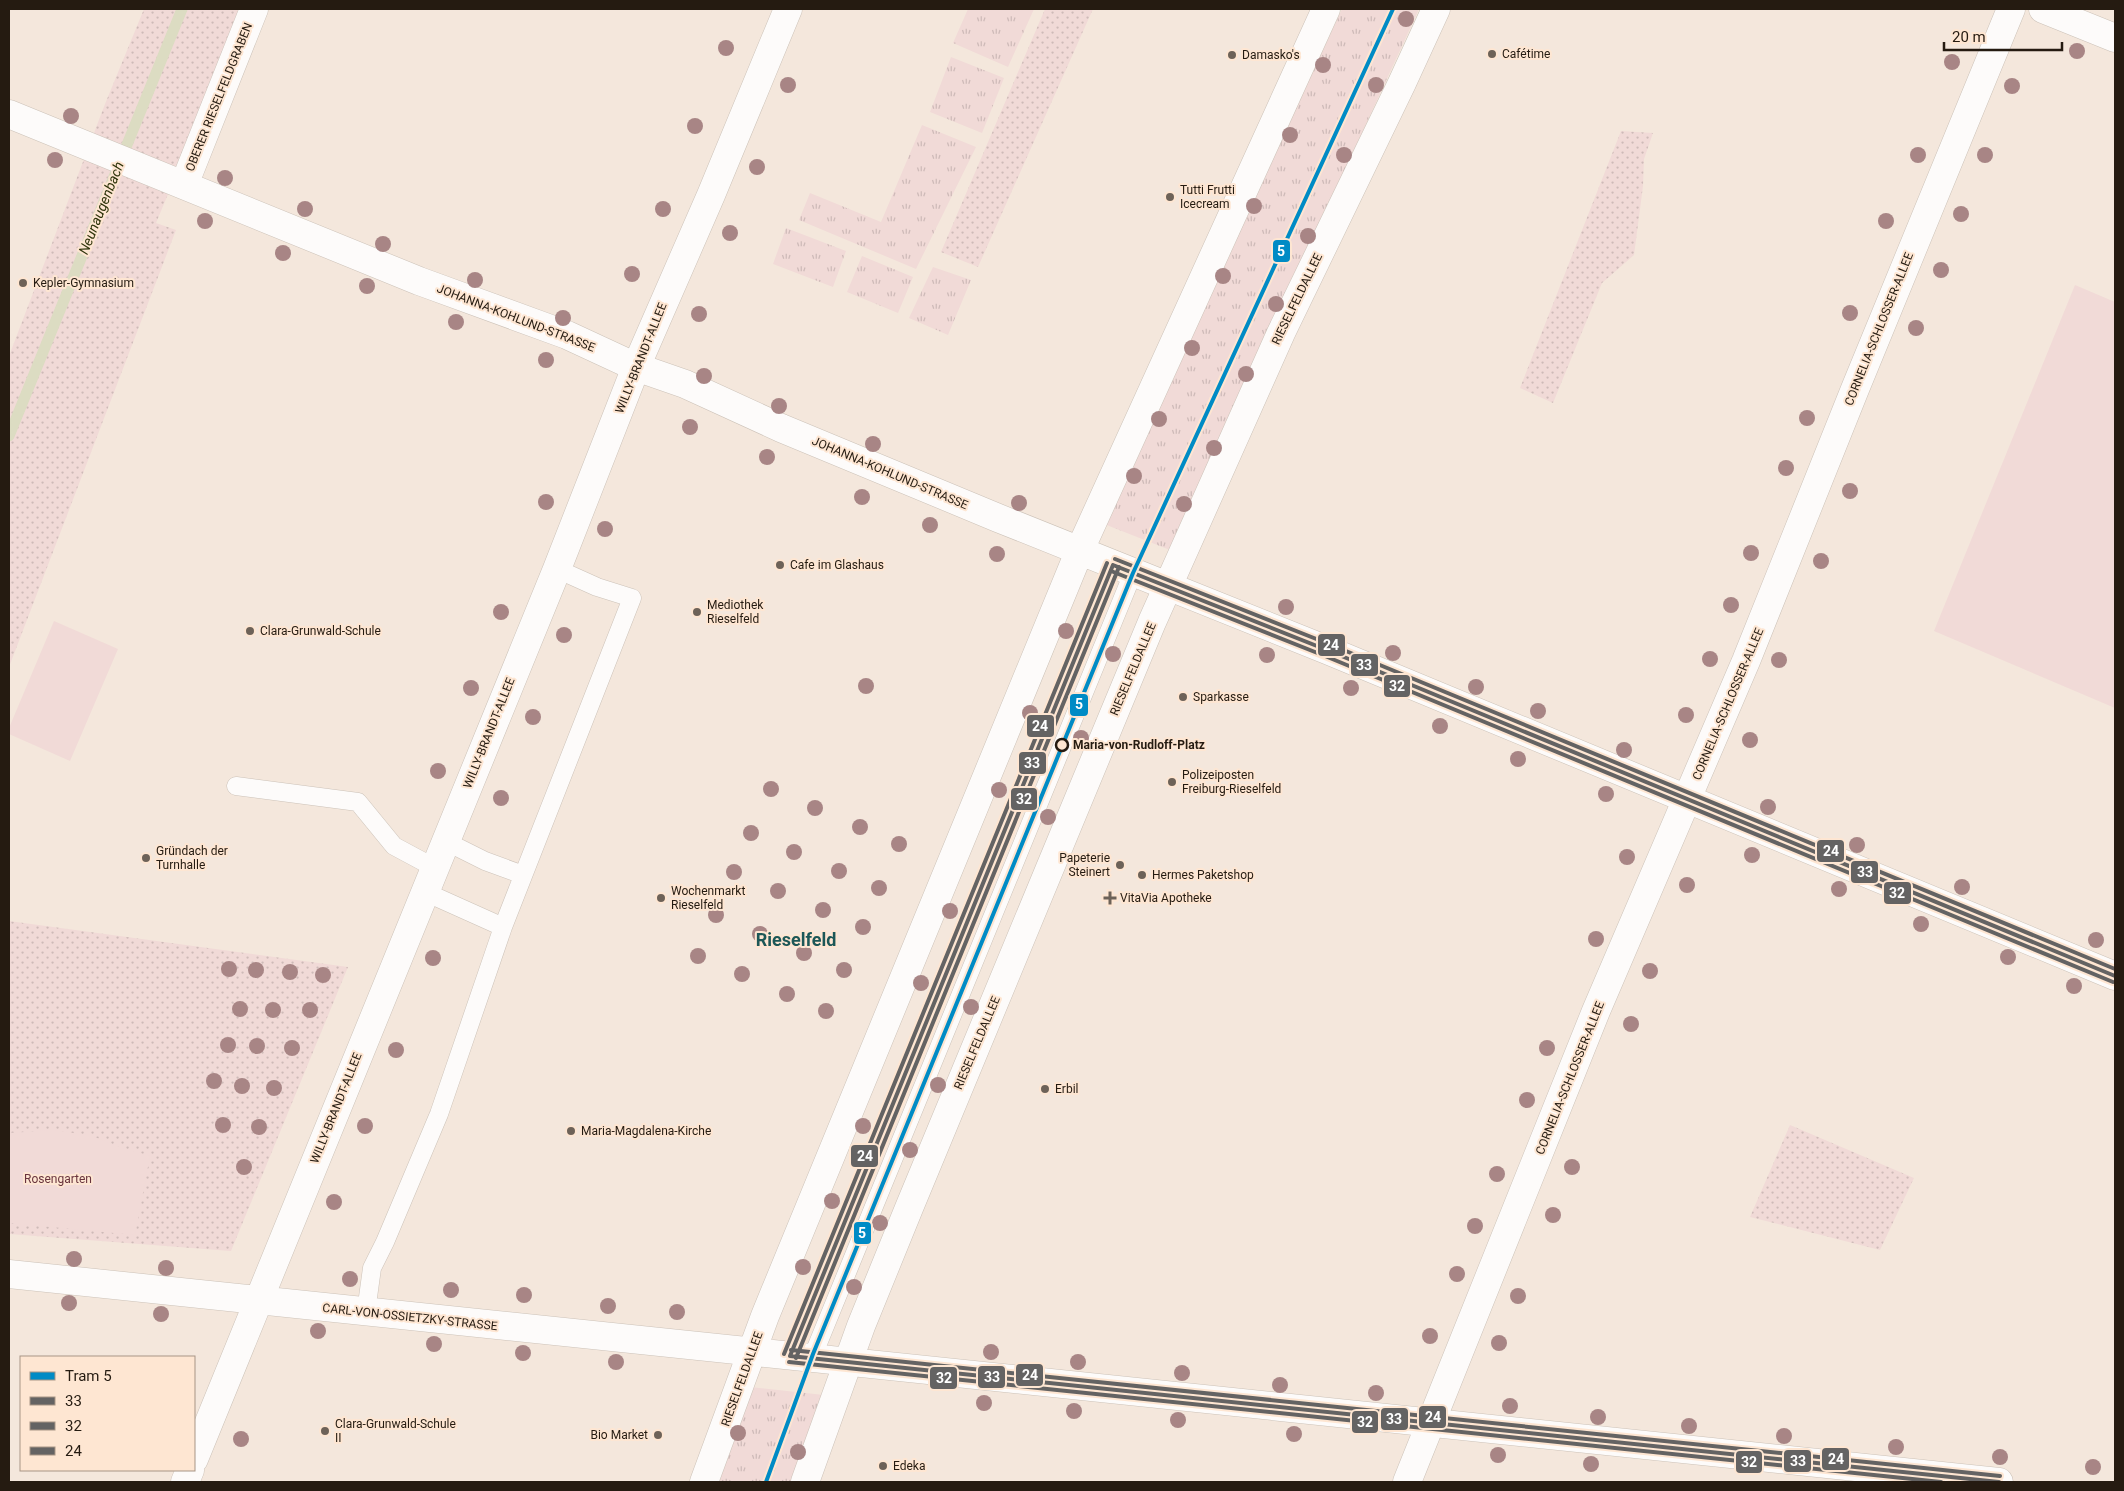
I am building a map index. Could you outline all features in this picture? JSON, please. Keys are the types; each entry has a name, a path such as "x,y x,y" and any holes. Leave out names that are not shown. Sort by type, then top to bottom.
{"street":[{"name":"OBERER RIESELFELDGRABEN","path":"179,183 254,9"},
{"name":"WILLY-BRANDT-ALLEE","path":"195,1456 557,568 636,367 711,195 788,9"},
{"name":"RIESELFELDALLEE","path":"704,1482 752,1352 1079,552 1326,9"},
{"name":"RIESELFELDALLEE","path":"805,1482 849,1361 912,1199 1168,586 1281,332 1436,9"},
{"name":"CORNELIA-SCHLOSSER-ALLEE","path":"1407,1482 1596,1011 1746,661 1855,389 2012,9"},
{"path":"2043,9 2115,38"},
{"name":"JOHANNA-KOHLUND-STRASSE","path":"9,114 419,281 567,335 636,367 685,384 781,428 1079,552 1168,586 2115,976"},
{"name":"CARL-VON-OSSIETZKY-STRASSE","path":"9,1274 1999,1482"}],"lane":[{"path":"366,1312 372,1268 385,1242 439,1114 503,926 632,598 597,587 557,568"},
{"path":"801,1357 1123,569"},
{"path":"236,786 358,802 394,846 430,880 503,926"},
{"path":"445,841 485,861 523,876"}],"green space":[{"path":"144,9 245,9 156,223 176,230 9,667 9,356 105,104"},
{"path":"968,9 1034,9 1008,67 953,43"},
{"path":"1045,9 1093,9 978,267 941,252"},
{"path":"1342,9 1419,9 1170,550 1104,524"},
{"path":"951,57 1004,78 982,133 930,112"},
{"path":"922,125 976,147 916,269 799,220 810,193 881,222"},
{"path":"1621,131 1653,133 1644,159 1643,186 1634,255 1602,283 1553,403 1520,388"},
{"path":"786,228 846,251 833,287 773,264"},
{"path":"862,256 913,277 898,313 847,292"},
{"path":"933,267 971,280 948,335 909,318"},
{"path":"2075,285 2115,302 2115,708 1934,631"},
{"path":"54,621 118,649 70,761 9,734 9,728"},
{"path":"9,921 348,967 231,1251 9,1234"},
{"path":"1790,1125 1914,1178 1880,1250 1750,1217"},
{"name":"Rosengarten","path":"55,1130 92,1136 150,1156 135,1235 9,1223 9,1133"},
{"path":"750,1387 824,1395 793,1482 716,1482"}],"waterway":[{"name":"Neunaugenbach","path":"9,436 182,9"}],"tram line":[{"name":"5","path":"766,1482 813,1354 1133,573 1393,9"}],"transit line":[{"name":"24","path":"1115,559 1329,644 2115,969"},
{"name":"24","path":"784,1354 1107,563"},
{"name":"33","path":"1113,565 1327,650 2115,976"},
{"name":"33","path":"790,1356 1113,565"},
{"name":"32","path":"796,1358 1119,567"},
{"name":"32","path":"1111,571 1325,656 2113,982"},
{"name":"24","path":"791,1350 2000,1476"},
{"name":"33","path":"790,1356 1999,1482"},
{"name":"32","path":"789,1362 1941,1482"}],"place":[{"name":"Cafétime","path":"1492,54"},
{"name":"Damasko's","path":"1232,55"},
{"name":"Tutti Frutti Icecream","path":"1170,197"},
{"name":"Kepler-Gymnasium","path":"23,283"},
{"name":"Cafe im Glashaus","path":"780,565"},
{"name":"Mediothek Rieselfeld","path":"697,612"},
{"name":"Clara-Grunwald-Schule","path":"250,631"},
{"name":"Sparkasse","path":"1183,697"},
{"name":"Maria-von-Rudloff-Platz","path":"1062,745"},
{"name":"Polizeiposten Freiburg-Rieselfeld","path":"1172,782"},
{"name":"Gründach der Turnhalle","path":"146,858"},
{"name":"Papeterie Steinert","path":"1120,865"},
{"name":"Hermes Paketshop","path":"1142,875"},
{"name":"Wochenmarkt Rieselfeld","path":"661,898"},
{"name":"VitaVia Apotheke","path":"1110,898"},
{"name":"Erbil","path":"1045,1089"},
{"name":"Maria-Magdalena-Kirche","path":"571,1131"},
{"name":"Clara-Grunwald-Schule II","path":"325,1431"},
{"name":"Bio Market","path":"658,1435"},
{"name":"Edeka","path":"883,1466"}],"district":[{"name":"Rieselfeld","path":"796,940"}]}
